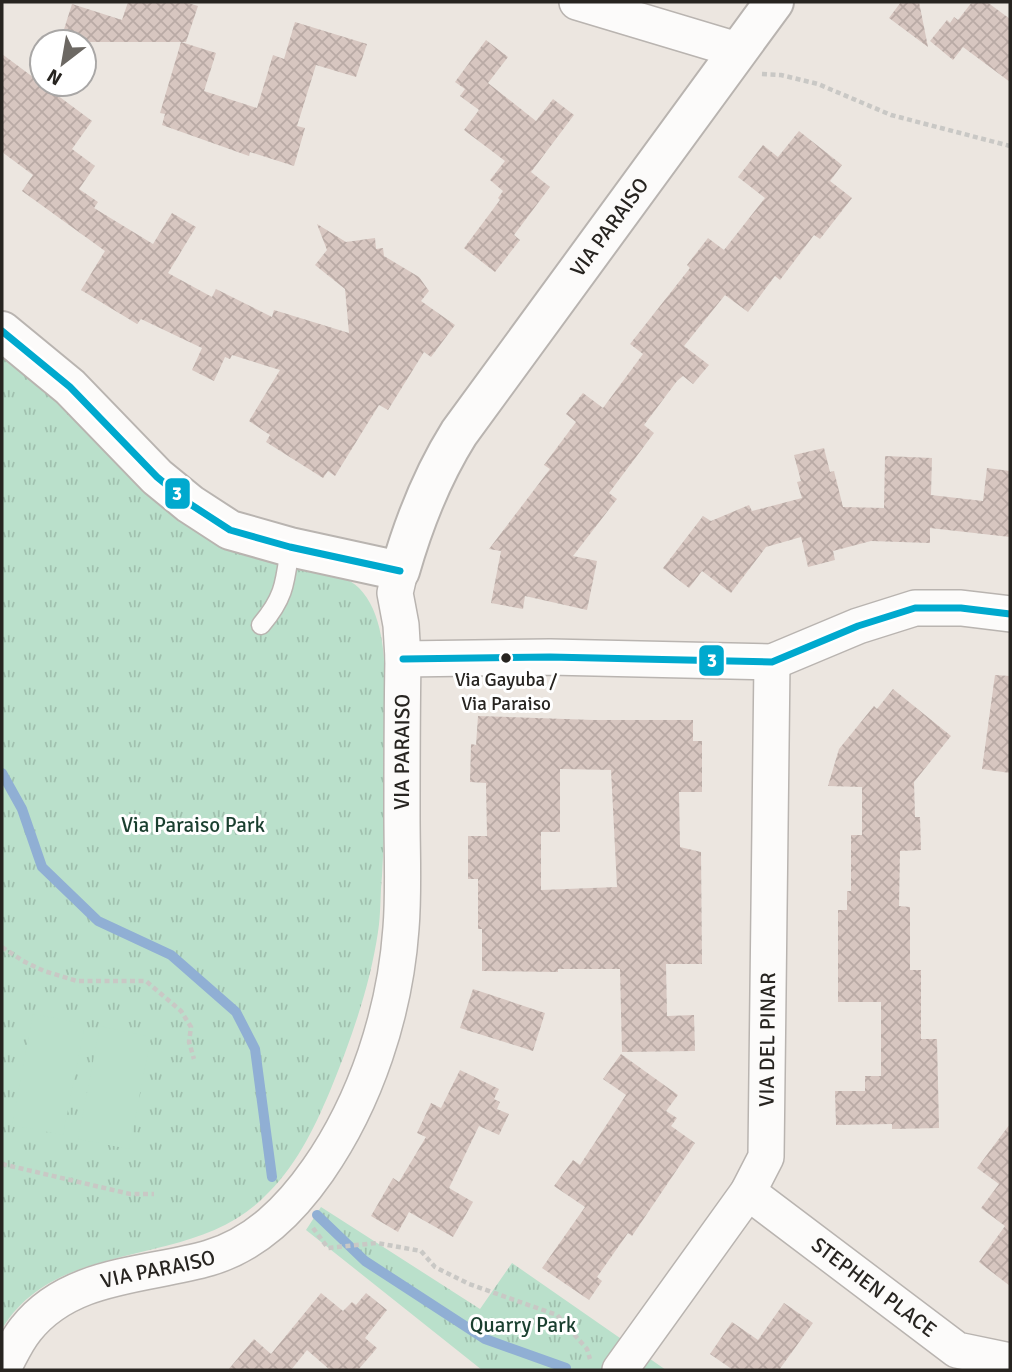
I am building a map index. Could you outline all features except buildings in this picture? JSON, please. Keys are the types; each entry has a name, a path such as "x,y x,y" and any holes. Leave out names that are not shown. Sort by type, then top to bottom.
{"street":[{"path":"577,2 744,62"},
{"name":"VIA PARAISO","path":"2,1370 26,1329 40,1314 62,1299 92,1284 118,1276 210,1258 240,1247 265,1230 308,1184 343,1132 359,1098 384,1025 395,977 401,929 403,659 401,625 395,593 421,508 436,472 459,433 744,62 774,2"},
{"path":"2,331 70,387 157,477 190,504 230,530 290,547 401,571"},
{"path":"403,659 550,657 772,662 858,626 915,608 961,608 1010,614"},
{"name":"VIA DEL PINAR","path":"621,1370 748,1192 766,1157 772,662"},
{"name":"STEPHEN PLACE","path":"748,1192 957,1350 1010,1361"}],"lane":[{"path":"261,625 273,611 285,589 290,547"}],"path":[{"path":"744,62 818,84 891,115 1010,146"},
{"path":"2,947 44,971 77,981 146,981 181,1010 191,1027 189,1042 194,1059"},
{"path":"2,1164 130,1194 154,1194"},
{"path":"292,1203 328,1248 377,1243 421,1251 435,1267 469,1284 557,1315 587,1349 594,1370"}],"green space":[{"name":"Via Paraiso Park","path":"2,352 73,407 208,538 238,553 336,575 359,588 376,617 384,654 385,764 380,918 375,952 365,993 330,1091 294,1162 263,1198 233,1220 199,1236 90,1266 56,1279 26,1300 2,1329"},
{"path":"33,1014 85,1024 63,1135 12,1125"},
{"path":"100,1026 151,1037 129,1149 78,1139"},
{"name":"Quarry Park","path":"321,1207 480,1309 512,1263 666,1370 482,1370 306,1230"}],"waterway":[{"path":"2,773 22,809 42,867 98,921 171,955 236,1012 255,1049 272,1177"},
{"path":"317,1215 365,1261 485,1339 566,1368"}],"transit line":[{"name":"3","path":"2,331 70,387 157,477 190,504 230,530 290,547 400,571"},
{"name":"3","path":"403,659 550,657 772,662 858,626 915,608 961,608 1010,614"}],"place":[{"name":"Via Gayuba / Via Paraiso","path":"506,658"}]}
